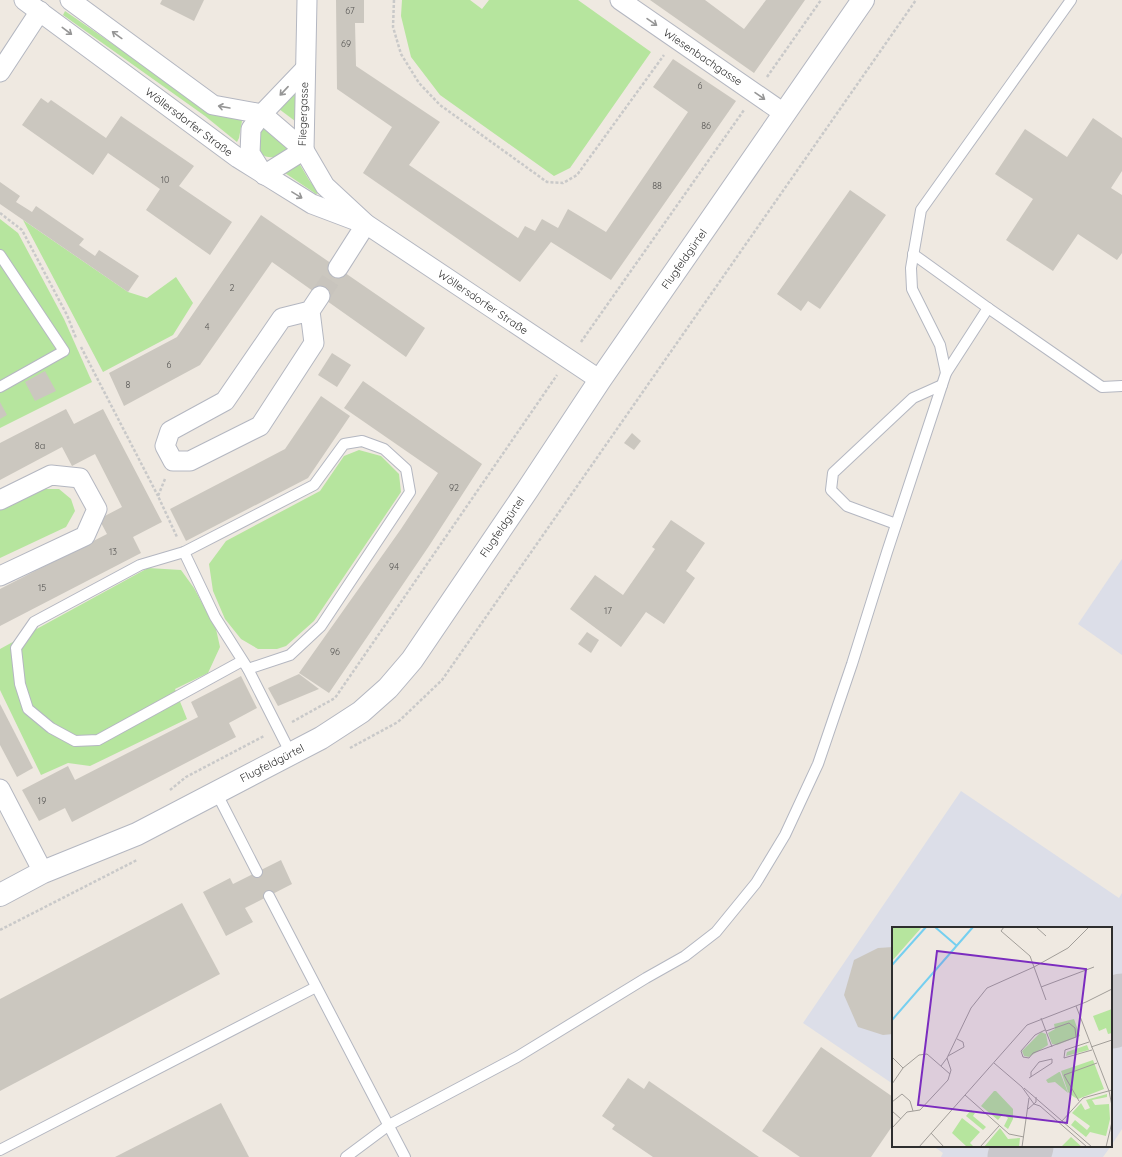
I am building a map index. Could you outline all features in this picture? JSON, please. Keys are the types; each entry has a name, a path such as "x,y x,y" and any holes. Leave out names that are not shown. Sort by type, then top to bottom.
{"street":[{"name":"Wöllersdorfer Straße","path":"24,0 238,158 312,204 366,224"},
{"path":"70,0 213,105 262,114"},
{"name":"Fliegergasse","path":"305,69 262,114 251,129 250,153 264,175 304,150 307,0"},
{"name":"Wiesenbachgasse","path":"620,0 785,114"},
{"name":"Flugfeldgürtel","path":"0,895 43,872 137,834 321,738 361,712 388,688 407,665 523,496 600,380 864,0"},
{"path":"0,72 40,11"},
{"name":"Wöllersdorfer Straße","path":"262,114 304,150 325,186 366,224 600,380"},
{"path":"338,268 366,224"},
{"path":"315,304 314,343 260,426 190,461 173,461 165,446 170,431 225,401 282,318 315,304"},
{"path":"0,500 51,475 80,478 97,509 85,536 0,576"},
{"path":"0,789 43,872"}],"lane":[{"path":"946,373 940,345 912,289 910,268 921,210 1072,0"},
{"path":"913,254 1102,387 1122,386"},
{"path":"0,255 64,351 0,387"},
{"path":"346,1157 389,1125 517,1057 646,978 685,956 716,932 756,883 785,835 818,764 852,664 946,373 988,308"},
{"path":"896,524 847,506 831,490 832,473 913,398 942,385"},
{"path":"362,441 384,449 406,469 410,492 321,626 290,655 245,665 98,740 75,741 51,728 28,709 20,684 16,648 34,622 140,564 184,552 314,485 344,444 362,441"},
{"path":"184,552 215,617 245,665 291,754"},
{"path":"216,792 257,872"},
{"path":"269,896 405,1157"},
{"path":"0,1150 316,987"}],"path":[{"path":"394,0 393,27 401,54 419,83 440,105 547,182 563,183 577,175 676,38"},
{"path":"583,338 820,0"},
{"path":"0,213 22,230 67,315 79,344 158,496 184,552"},
{"path":"158,496 173,461"}],"shaded area":[{"path":"1122,559 1122,655 1078,624"},
{"path":"961,791 1119,898 1122,893 1122,1129 1112,1144 1112,927 892,927 892,1083 803,1023"},
{"path":"934,1147 1110,1147 1103,1157 941,1157 943,1153"}],"green space":[{"path":"402,0 470,0 482,9 489,0 578,0 651,52 570,168 554,176 440,95 411,57 401,16"},
{"path":"65,11 204,107 241,118 242,121 237,142 205,116 63,15"},
{"path":"296,91 299,124 279,109"},
{"path":"261,127 266,128 289,148 278,156 264,156 259,151 258,147"},
{"path":"299,163 319,193 316,194 282,171"},
{"path":"0,219 18,233 64,319 92,382 0,428"},
{"path":"23,220 128,292 147,298 176,277 193,303 173,335 103,372"},
{"path":"359,450 381,456 399,474 401,492 314,621 286,646 277,649 258,649 241,639 225,619 213,591 209,564 226,541 320,491 344,456"},
{"path":"41,489 59,489 71,499 75,511 66,527 0,558 0,510"},
{"path":"148,568 181,570 194,588 216,629 220,647 208,673 175,689 187,719 90,766 68,763 41,775 0,690 0,649"}],"building":[{"path":"162,0 204,0 194,21 160,4"},
{"path":"336,0 364,0 364,23 355,23 356,66 440,122 409,165 518,238 525,226 535,231 542,219 558,228 568,209 606,232 688,112 653,87 673,59 736,101 611,280 551,242 520,282 363,173 392,127 337,89"},
{"path":"650,0 705,0 744,29 766,0 805,0 754,73"},
{"path":"41,98 48,103 51,100 106,138 121,116 194,166 179,186 232,222 210,255 146,210 160,189 108,153 93,175 22,125"},
{"path":"1093,118 1122,138 1122,171 1111,188 1122,195 1122,253 1117,260 1078,234 1053,271 1006,240 1033,199 995,174 1025,129 1067,157"},
{"path":"0,182 20,196 16,202 32,212 36,206 84,239 79,245 95,256 99,250 139,276 128,292 0,204"},
{"path":"850,190 886,215 820,309 808,301 801,311 777,294"},
{"path":"261,215 425,328 406,357 272,262 200,365 124,406 109,373 177,337"},
{"path":"332,353 351,365 337,387 318,375"},
{"path":"45,371 56,391 35,401 25,382"},
{"path":"363,381 482,464 429,546 329,693 299,673 401,529 438,473 344,408"},
{"path":"321,396 350,416 308,478 186,541 170,509 285,449"},
{"path":"0,402 7,415 0,419"},
{"path":"66,409 74,424 103,409 162,522 133,537 141,553 0,626 0,589 107,534 99,519 122,507 95,454 72,466 62,447 0,480 0,443"},
{"path":"632,433 641,441 634,450 624,443"},
{"path":"671,520 705,543 686,571 695,578 664,624 646,612 621,647 570,609 595,575 623,595 655,549 652,547"},
{"path":"587,632 599,640 591,653 578,644"},
{"path":"299,674 319,689 278,706 268,688"},
{"path":"241,676 257,708 229,723 236,737 72,822 65,808 39,821 22,790 68,766 75,780 198,717 191,702"},
{"path":"0,704 33,768 17,777 0,745"},
{"path":"281,860 292,884 245,908 253,922 226,936 203,892 230,878 233,884"},
{"path":"182,903 220,974 0,1091 0,999"},
{"path":"892,947 892,1034 883,1035 858,1027 844,995 854,960 878,948"},
{"path":"821,1047 892,1096 892,1126 871,1157 800,1157 762,1131"},
{"path":"628,1078 644,1089 649,1081 759,1157 653,1157 612,1129 615,1125 602,1116"},
{"path":"221,1103 249,1157 115,1157"}],"taxiway":[{"path":"1112,1018 1122,1003"},
{"path":"1017,1157 1023,1147"}],"tunnel":[{"path":"320,296 338,268"}]}
